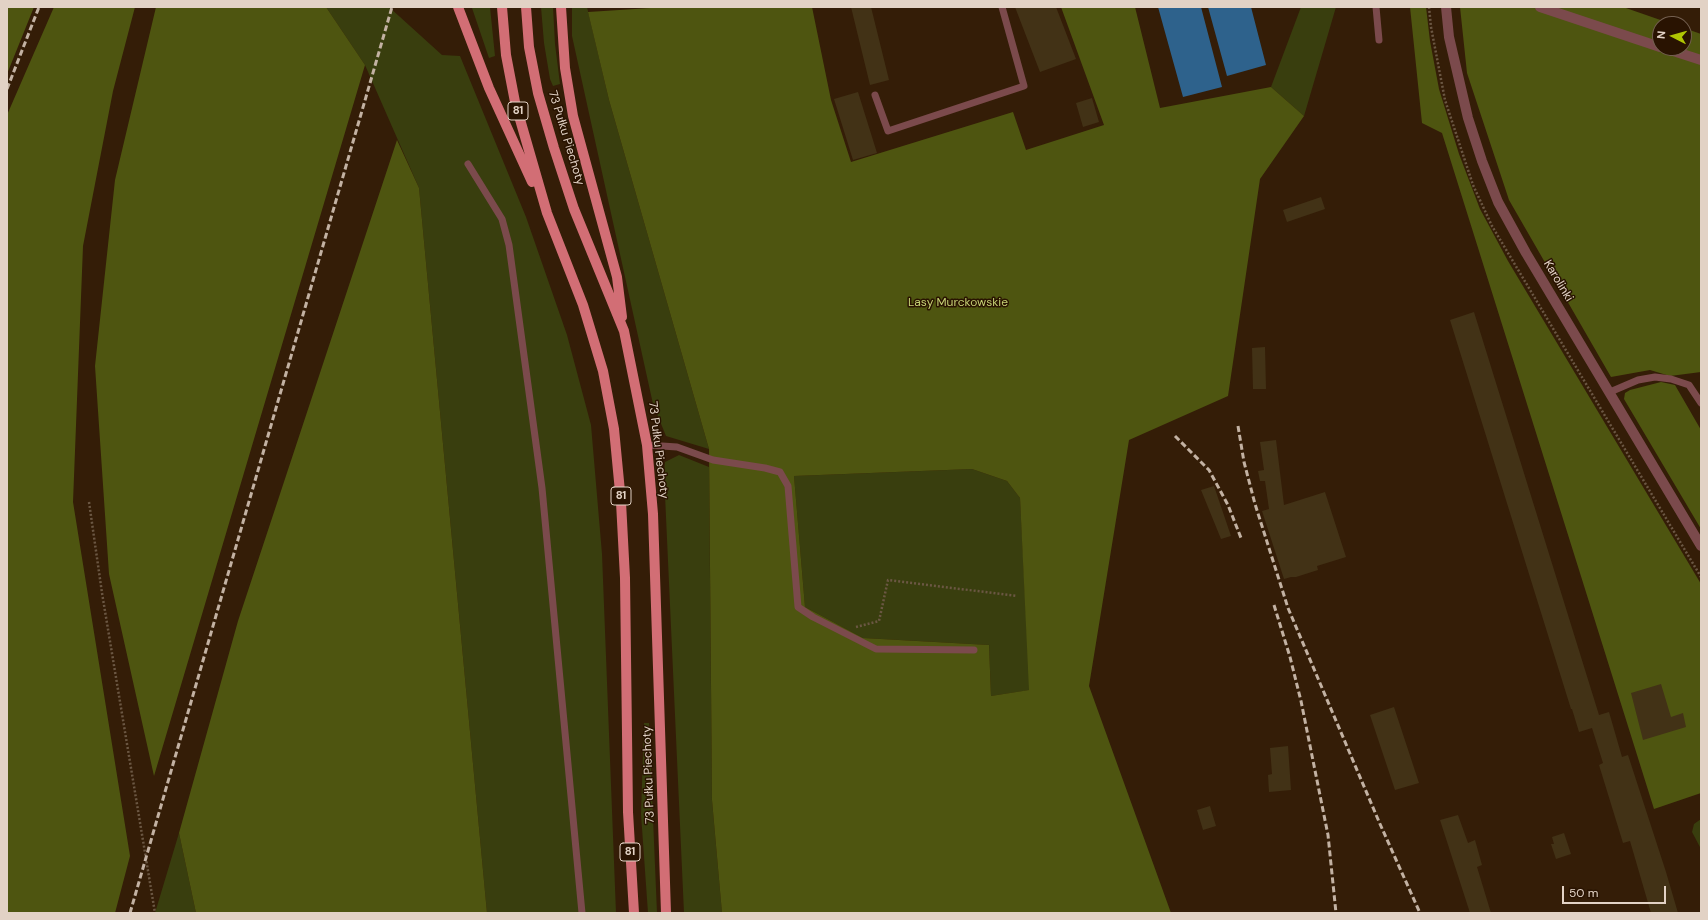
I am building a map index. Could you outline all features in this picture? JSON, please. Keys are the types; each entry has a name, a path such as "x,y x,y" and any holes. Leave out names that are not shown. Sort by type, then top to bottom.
{"main road":[{"path":"458,7 489,88 547,213"},
{"name":"73 Pułku Piechoty","path":"502,7 506,54 515,102 547,213 583,305 603,371 614,429 621,502 624,563 628,812 634,913"},
{"name":"73 Pułku Piechoty","path":"526,7 529,47 538,93 574,210 624,331 647,445 653,514 666,913"},
{"path":"561,7 565,68 573,116 617,277 624,331"}],"street":[{"name":"Karolinki","path":"1446,7 1449,37 1466,111 1482,161 1498,202 1526,253 1701,546"},
{"path":"1540,7 1652,44"},
{"path":"1689,56 1701,60"}],"lane":[{"path":"875,95 888,130 1024,86 1002,7"},
{"path":"1376,7 1379,40"},
{"path":"468,164 502,219 509,245 542,488 582,913"},
{"path":"1610,392 1638,380 1655,377 1671,379 1689,385 1701,403"},
{"path":"647,445 677,447 713,460 766,468 780,472 788,486 798,607 813,617 876,649 974,650"}],"path":[{"path":"89,502 103,601 156,913"},
{"path":"842,631 879,621 888,580 1017,596"}],"green space":[{"path":"7,7 34,7 7,74"},
{"path":"54,7 135,7 113,91 83,246 73,502 130,856 115,913 7,913 7,115"},
{"path":"156,7 326,7 365,65 154,776 109,574 95,366 115,180"},
{"path":"326,7 389,7 442,55 460,56 526,217 567,335 591,425 602,554 616,913 487,913 419,188 365,65"},
{"path":"490,7 495,56 489,58 472,8"},
{"path":"541,7 553,7 555,44 560,84 553,86 550,79 544,43"},
{"path":"572,7 587,7 609,100 709,449 666,436 653,404 572,36"},
{"name":"Lasy Murckowskie","path":"666,7 812,7 831,100 851,162 1013,112 1026,150 1104,125 1061,7 1135,7 1160,108 1271,87 1304,116 1260,179 1228,396 1129,440 1089,686 1171,913 722,913 712,800 709,449 609,100 588,12","holes":["972,469 1007,481 1020,498 1029,690 991,696 989,645 863,638 805,607 794,476"]},
{"path":"1301,7 1336,7 1304,116 1271,87"},
{"path":"1410,7 1426,7 1430,41 1439,89 1459,154 1480,209 1508,261 1701,584 1701,793 1654,809 1442,133 1422,123"},
{"path":"1460,7 1623,7 1652,17 1652,56 1692,56 1692,31 1701,34 1701,372 1670,376 1650,370 1611,377 1509,200 1467,73"},
{"path":"397,140 419,188 487,913 196,913 179,833 238,621"},
{"path":"1661,382 1675,385 1701,430 1701,529 1624,399 1625,393 1630,390"},
{"path":"679,455 709,467 712,800 722,913 684,913 664,473 665,462"},
{"path":"972,469 1007,481 1020,498 1030,690 991,696 989,645 863,638 805,607 794,476"},
{"path":"644,723 649,723 657,913 648,913 641,814"},
{"path":"1701,819 1701,849 1692,832 1694,824"},
{"path":"179,833 196,913 155,913"}],"water":[{"path":"1158,7 1201,7 1222,87 1183,97"},
{"path":"1208,7 1251,7 1266,65 1227,76"}],"building":[{"path":"851,7 871,7 889,80 870,85"},
{"path":"1015,7 1056,7 1076,59 1040,72"},
{"path":"858,92 877,153 853,160 834,99"},
{"path":"1092,98 1099,122 1083,127 1076,103"},
{"path":"1321,197 1325,209 1287,222 1283,210"},
{"path":"1474,312 1599,715 1609,712 1622,757 1628,755 1678,913 1651,913 1630,841 1623,843 1599,765 1603,763 1592,728 1579,732 1571,709 1450,320"},
{"path":"1265,347 1266,389 1253,389 1252,348"},
{"path":"1276,440 1284,505 1325,492 1346,557 1317,566 1318,570 1284,579 1262,511 1269,509 1265,481 1260,481 1258,471 1264,470 1260,442"},
{"path":"1214,486 1231,536 1221,539 1201,490"},
{"path":"1661,684 1671,717 1683,713 1686,727 1643,740 1631,693"},
{"path":"1394,707 1419,783 1395,790 1370,715"},
{"path":"1288,746 1291,790 1269,792 1268,775 1272,774 1270,748"},
{"path":"1210,806 1216,826 1203,830 1197,810"},
{"path":"1458,815 1468,843 1475,840 1482,865 1477,867 1491,913 1470,913 1440,820"},
{"path":"1564,833 1571,854 1556,859 1551,844 1554,844 1552,837"}],"railway":[{"path":"7,89 39,7"},
{"path":"130,913 392,7"},
{"path":"1238,426 1244,462 1255,504 1288,608 1380,824 1420,913"},
{"path":"1175,436 1209,470 1228,505 1241,538"},
{"path":"1274,605 1290,657 1301,701 1328,835 1336,913"}]}
